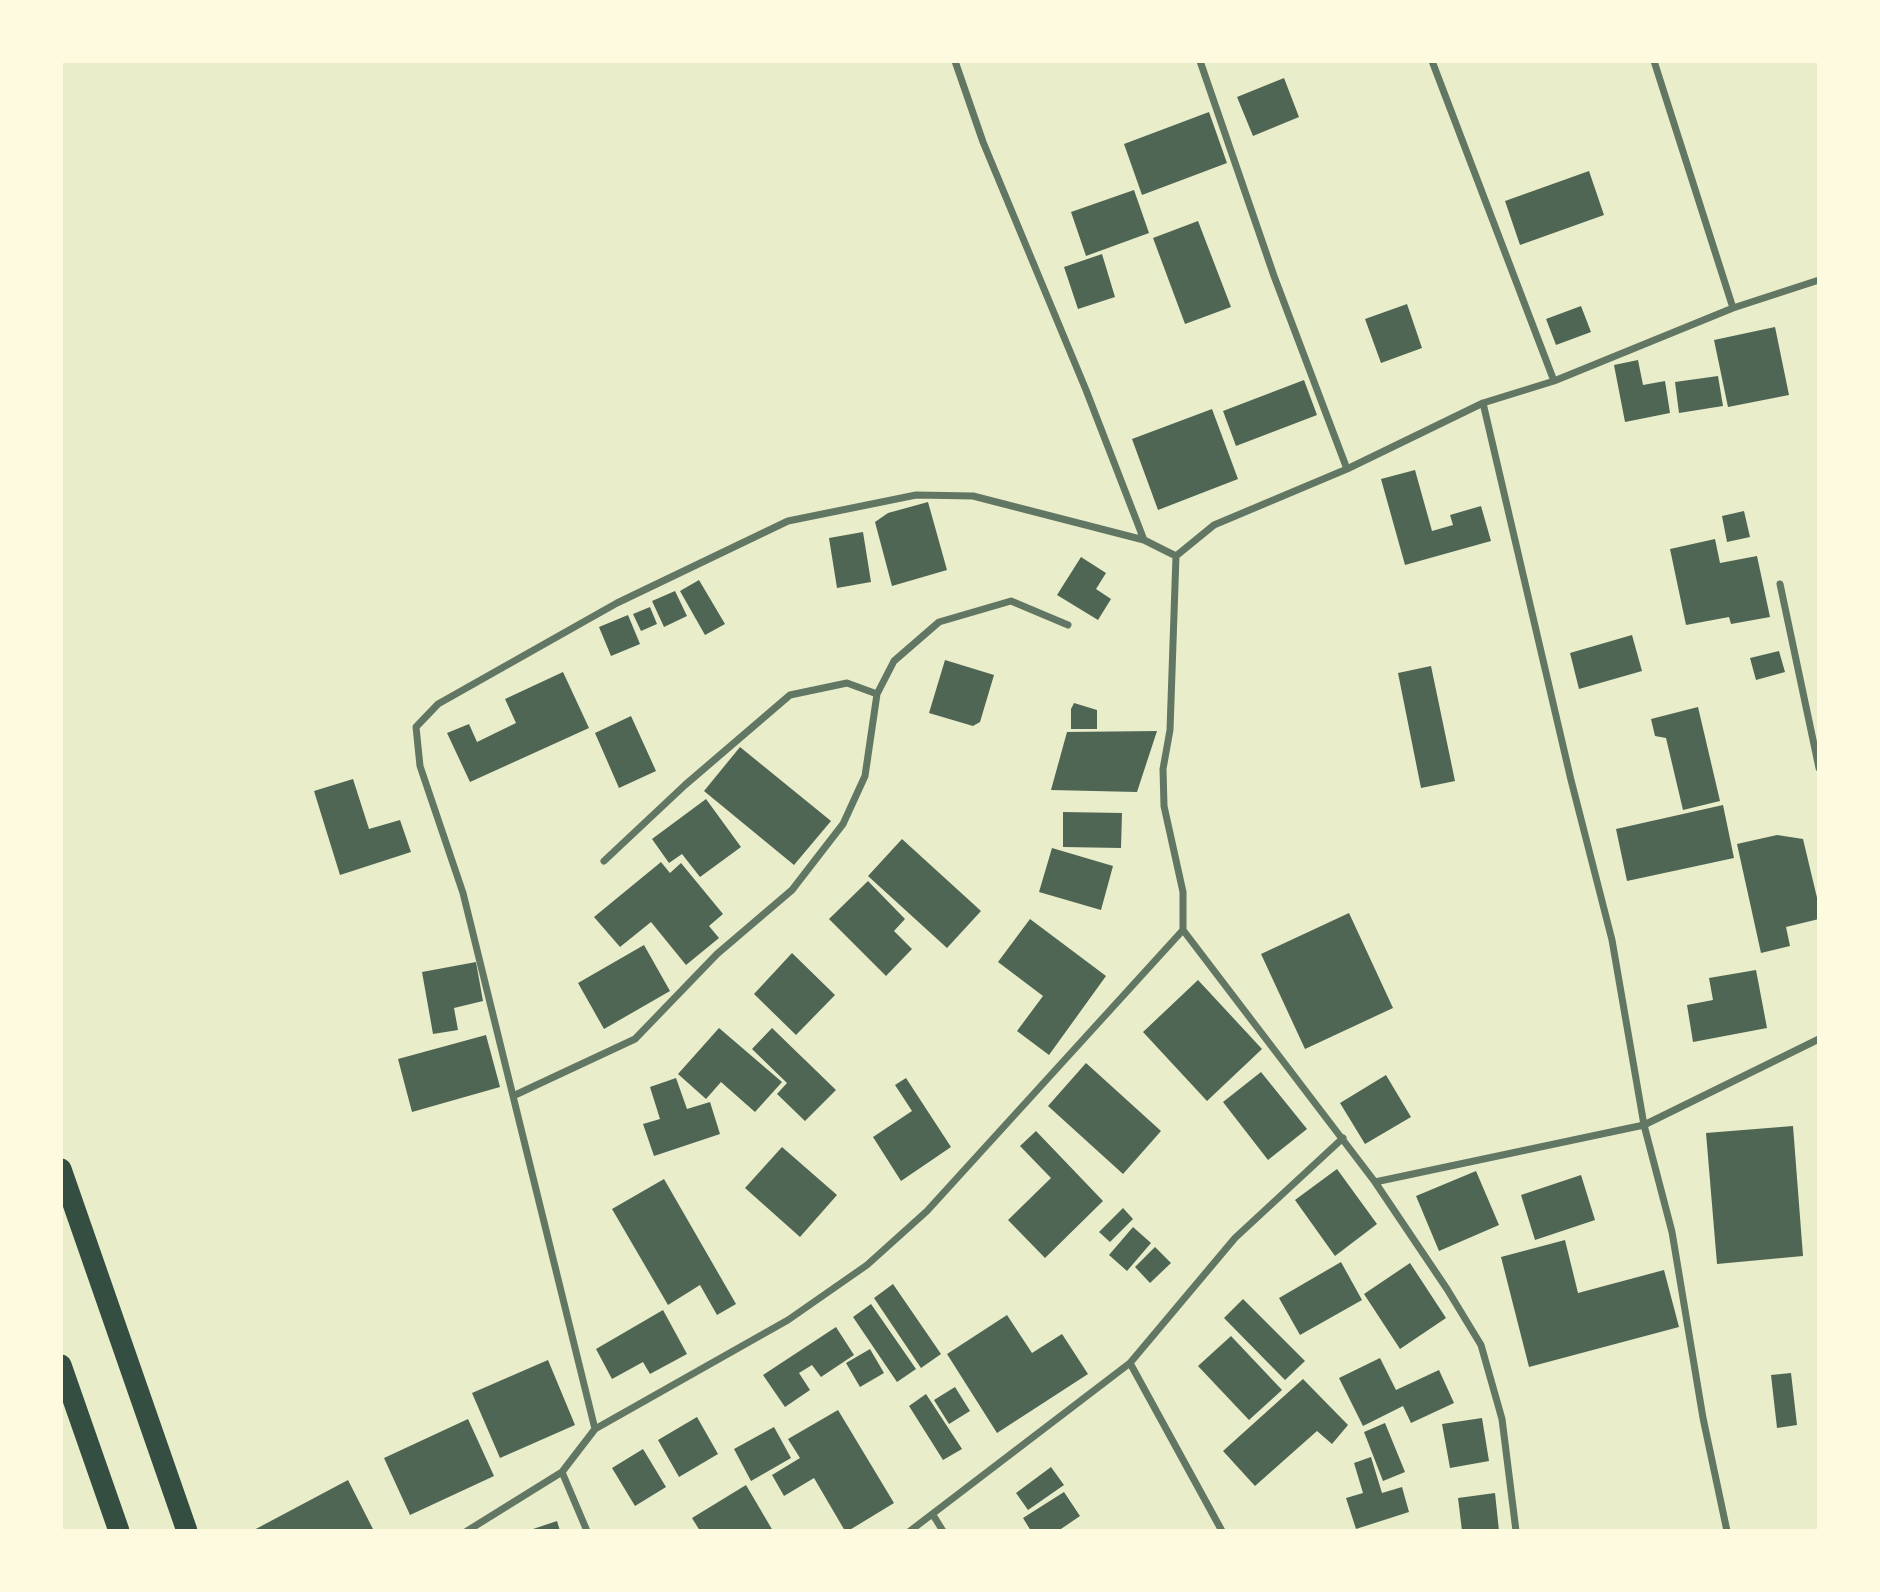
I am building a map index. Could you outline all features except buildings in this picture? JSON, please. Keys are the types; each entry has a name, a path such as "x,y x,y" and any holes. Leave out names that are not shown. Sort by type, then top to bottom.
{"highway":[{"path":"61,1170 187,1531"},
{"path":"61,1365 119,1531"}],"street":[{"path":"955,61 983,142 1086,390 1144,540"},
{"path":"1200,61 1274,276 1347,469"},
{"path":"1432,61 1553,381"},
{"path":"1654,61 1733,308"},
{"path":"1516,1531 1502,1419 1481,1345 1375,1182 1183,930 1183,892 1164,806 1163,769 1170,730 1176,556 1214,525 1347,469 1483,403 1553,381 1733,308 1819,280"},
{"path":"1483,403 1571,780 1612,940 1644,1125 1672,1233 1703,1418 1727,1531"},
{"path":"595,1429 463,893 420,766 416,727 438,704 617,603 788,522 916,495 973,496 1144,540 1176,556"},
{"path":"1780,584 1819,768"},
{"path":"513,1096 635,1039 717,954 792,890 843,824 865,776 877,694 894,661 939,622 1011,601 1068,625"},
{"path":"604,861 685,785 790,695 847,683 877,694"},
{"path":"467,1531 562,1472 595,1429 788,1320 867,1265 927,1211 1183,930"},
{"path":"1375,1182 1644,1125 1819,1038"},
{"path":"910,1531 1130,1363 1235,1238 1343,1138"},
{"path":"1130,1363 1223,1531"},
{"path":"562,1472 587,1531"},
{"path":"933,1515 943,1531"}]}
